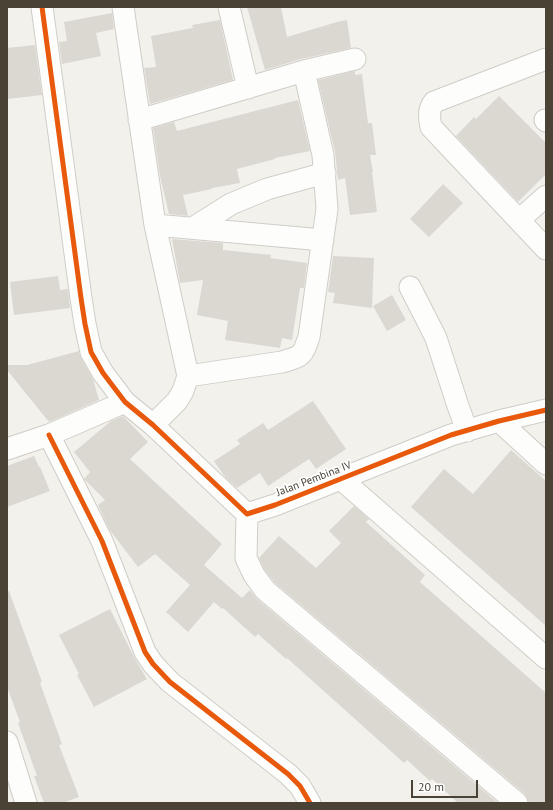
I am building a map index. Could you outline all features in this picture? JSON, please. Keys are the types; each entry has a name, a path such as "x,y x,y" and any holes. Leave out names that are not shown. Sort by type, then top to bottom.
{"street":[{"path":"42,7 85,324 91,352 103,373 125,402 153,425 247,514 246,558 254,575 265,590 517,803"},
{"path":"123,7 154,225 188,376 183,391 177,401 153,425"},
{"path":"229,7 248,88"},
{"path":"139,120 304,71 355,59"},
{"path":"546,59 434,102 431,106 429,118 431,126 546,249"},
{"path":"188,376 282,362 295,358 303,353 309,338 327,209 323,155 304,71"},
{"path":"193,228 231,204 267,189 324,174"},
{"path":"519,220 546,196"},
{"path":"154,225 323,240"},
{"path":"410,287 436,338 467,430"},
{"path":"7,449 50,435 125,402"},
{"name":"Jalan Pembina IV","path":"247,514 275,505 451,435 499,421 546,410"},
{"path":"499,421 546,464"},
{"path":"50,435 102,541 145,652 153,664 170,682 288,774 300,786 310,803"},
{"path":"341,479 546,658"},
{"path":"7,742 26,803"}],"building":[{"path":"247,7 281,7 287,37 347,20 351,48 301,59 265,70"},
{"path":"112,13 114,29 96,33 101,56 62,64 59,42 67,41 64,22"},
{"path":"220,20 233,80 150,104 144,68 156,67 151,36 193,28 192,25"},
{"path":"35,45 42,95 7,99 7,48"},
{"path":"355,71 355,75 362,74 368,123 372,123 376,155 370,155 377,212 350,215 345,178 338,180 335,152 318,80"},
{"path":"499,96 546,143 546,174 518,202 456,136 474,117 476,119"},
{"path":"298,100 310,151 275,158 237,169 240,183 183,195 188,216 169,214 160,176 153,128 174,122 177,131"},
{"path":"443,184 463,203 429,237 410,219"},
{"path":"172,239 223,243 223,250 271,255 270,258 307,263 304,288 300,288 292,340 282,338 280,348 225,340 228,321 197,315 203,280 180,283"},
{"path":"333,256 374,258 372,308 333,303 335,293 328,292"},
{"path":"58,276 60,290 68,289 70,308 14,315 10,282"},
{"path":"392,295 406,320 387,331 373,306"},
{"path":"79,351 81,358 93,379 99,400 49,422 7,370 7,365 27,365"},
{"path":"313,401 346,449 316,469 309,459 268,486 260,473 237,488 225,477 214,461 240,444 237,440 263,423 268,430"},
{"path":"123,416 148,442 130,459 222,544 204,565 242,598 250,590 257,599 498,803 458,803 432,779 430,781 407,760 404,763 287,658 286,659 258,634 255,637 223,608 222,609 214,602 188,632 166,612 190,585 155,554 138,567 109,529 98,505 105,500 84,479 90,472 74,452 111,421"},
{"path":"511,450 546,481 546,626 411,507 444,469 473,494"},
{"path":"34,456 50,491 7,507 7,466"},
{"path":"354,506 369,519 366,522 425,575 420,582 546,693 546,803 529,803 525,794 274,582 264,569 259,558 279,536 316,568 341,543 329,531"},
{"path":"7,591 9,591 42,682 40,683 62,744 59,745 79,797 63,803 44,803 34,776 37,776 18,723 20,722 7,687"},
{"path":"110,609 135,659 147,679 94,707 77,675 79,674 59,635"}],"cycle path":[{"path":"42,7 81,298 91,352 103,373 125,402 153,425 247,514 275,505 451,435 499,421 546,410"},
{"path":"49,435 102,541 145,652 153,664 170,682 288,774 300,786 310,803"}]}
